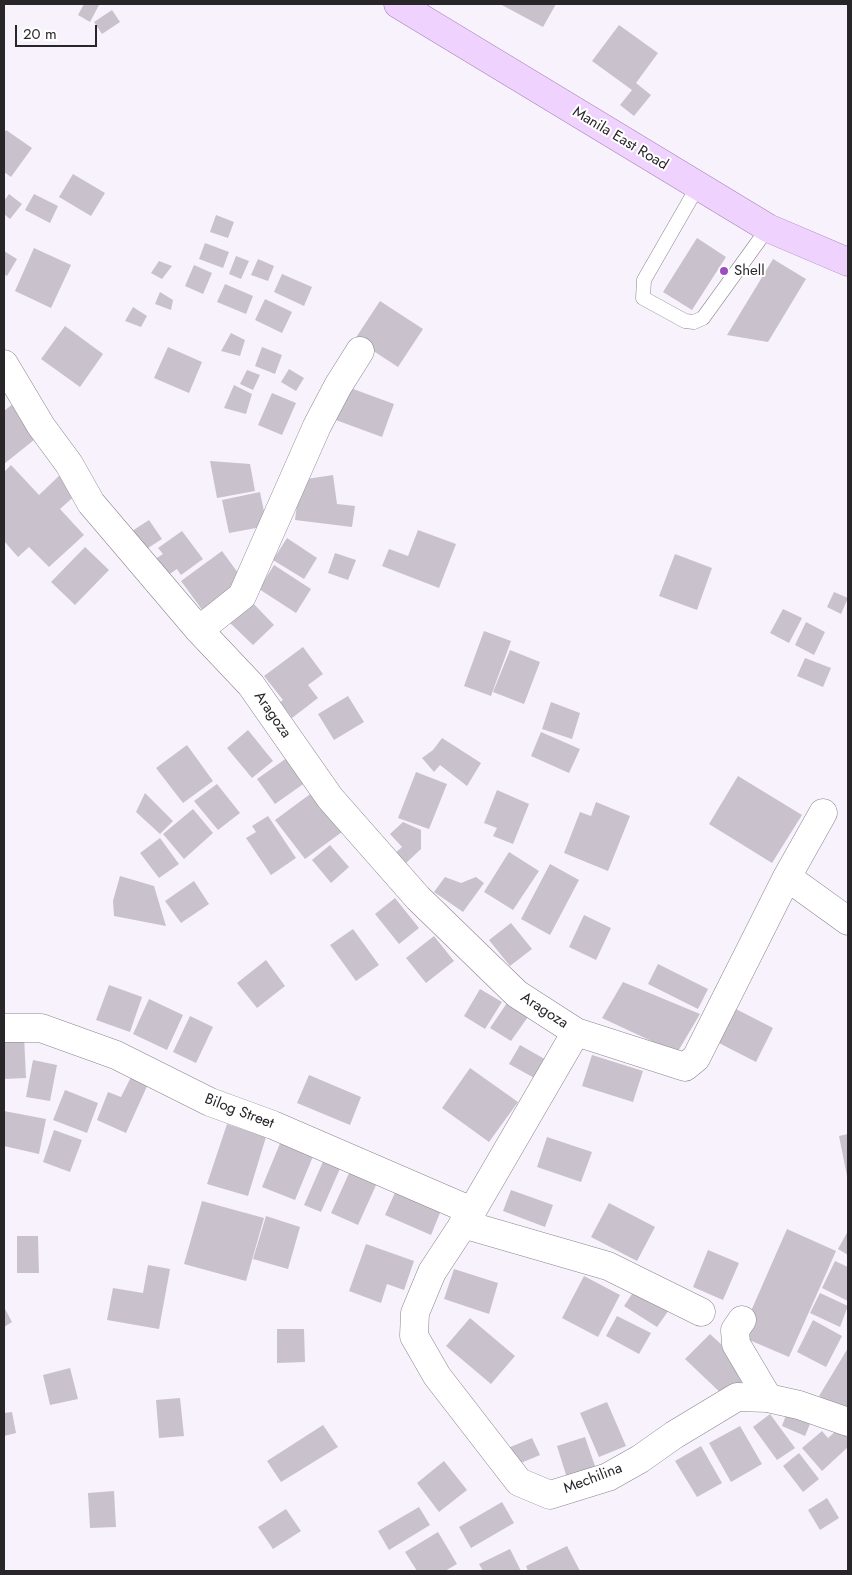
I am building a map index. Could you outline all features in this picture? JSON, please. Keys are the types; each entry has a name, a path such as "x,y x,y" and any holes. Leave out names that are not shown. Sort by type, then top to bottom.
{"main road":[{"name":"Manila East Road","path":"398,4 768,228 848,262"}],"street":[{"path":"199,630 242,596 317,426 338,386 360,351"},
{"name":"Aragoza","path":"4,364 41,426 69,464 91,503 199,630 251,685 330,798 418,898 516,994 576,1032 685,1067 696,1058 787,877"},
{"path":"823,813 787,877 848,921"},
{"name":"Bilog Street","path":"4,1028 41,1028 116,1055 210,1102 273,1126 468,1217 608,1266 701,1312"},
{"name":"Mechilina","path":"576,1032 468,1217 432,1272 415,1313 414,1336 437,1376 519,1482 550,1495 608,1477 737,1398 768,1398 799,1405 848,1422"},
{"path":"742,1320 735,1330 736,1344 768,1398"}],"lane":[{"path":"698,186 644,280 643,298 685,321 694,322 703,318 768,228"}],"building":[{"path":"84,4 99,5 90,22 78,15"},
{"path":"500,4 556,4 543,27"},
{"path":"112,10 120,22 102,34 94,22"},
{"path":"619,25 658,53 636,83 651,95 634,116 620,105 632,90 592,61"},
{"path":"6,130 32,148 11,177 4,172 4,133"},
{"path":"73,174 105,193 91,216 59,197"},
{"path":"9,194 22,204 10,219 4,214 4,201"},
{"path":"34,194 58,206 50,223 25,210"},
{"path":"216,215 234,222 228,238 210,232"},
{"path":"697,238 726,257 692,310 663,292"},
{"path":"205,243 229,252 223,268 199,259"},
{"path":"34,248 71,265 51,308 15,291"},
{"path":"4,251 17,259 7,276 4,274"},
{"path":"236,256 249,261 241,279 229,274"},
{"path":"258,259 274,266 268,281 251,275"},
{"path":"773,259 806,279 768,342 727,335"},
{"path":"159,261 172,266 162,279 151,273"},
{"path":"194,265 212,273 203,294 185,286"},
{"path":"282,274 312,287 304,306 274,292"},
{"path":"225,284 253,296 246,314 217,302"},
{"path":"160,292 173,300 171,310 155,304"},
{"path":"265,299 292,312 282,333 255,320"},
{"path":"380,301 423,329 398,367 355,339"},
{"path":"133,307 147,316 141,327 125,321"},
{"path":"65,326 103,354 80,387 41,359"},
{"path":"231,333 245,340 240,356 221,351"},
{"path":"168,347 202,362 189,393 154,378"},
{"path":"262,347 282,355 275,374 255,366"},
{"path":"289,369 304,378 296,391 281,382"},
{"path":"247,370 260,375 253,390 240,384"},
{"path":"234,385 252,394 246,414 224,408"},
{"path":"345,386 394,404 382,437 333,419"},
{"path":"272,393 296,403 282,435 258,425"},
{"path":"13,404 39,436 4,464 4,411"},
{"path":"210,461 250,464 255,491 217,498"},
{"path":"11,465 39,495 61,474 78,493 60,509 84,535 49,567 29,547 18,557 4,541 4,472"},
{"path":"333,475 337,504 355,506 352,527 295,520 300,480"},
{"path":"260,492 267,526 229,533 222,500"},
{"path":"149,520 162,539 145,550 132,531"},
{"path":"418,530 456,544 439,588 382,566 389,549 408,556"},
{"path":"182,531 203,559 181,575 177,569 161,580 149,563 163,554 158,548"},
{"path":"287,538 317,558 304,579 273,560"},
{"path":"85,547 109,570 75,605 51,582"},
{"path":"222,551 244,581 203,611 181,581"},
{"path":"335,553 356,560 348,580 328,573"},
{"path":"675,554 712,568 697,610 659,596"},
{"path":"274,565 311,589 296,613 259,589"},
{"path":"834,592 848,598 841,614 827,607"},
{"path":"250,600 274,625 253,645 228,621"},
{"path":"783,609 802,618 789,643 770,633"},
{"path":"806,622 825,632 814,655 795,645"},
{"path":"484,631 511,641 491,696 464,686"},
{"path":"303,647 323,674 308,685 318,698 292,718 280,702 283,700 264,676"},
{"path":"510,650 540,662 524,704 493,692"},
{"path":"805,658 831,668 823,687 797,676"},
{"path":"348,696 364,722 334,740 318,714"},
{"path":"551,702 580,713 572,739 542,729"},
{"path":"248,730 273,761 252,778 227,748"},
{"path":"541,732 580,749 569,773 531,756"},
{"path":"442,738 481,763 467,786 440,765 434,772 422,758 433,750"},
{"path":"187,745 213,781 183,803 156,768"},
{"path":"291,755 309,780 275,804 257,779"},
{"path":"416,772 447,784 429,829 398,818"},
{"path":"738,776 802,815 772,863 709,824"},
{"path":"217,784 240,813 218,830 194,801"},
{"path":"497,790 529,804 513,844 493,836 497,828 484,823"},
{"path":"313,792 342,832 305,859 275,820"},
{"path":"145,793 173,821 160,834 136,812"},
{"path":"596,802 630,816 608,871 564,853 580,812 591,816"},
{"path":"193,809 213,833 184,859 163,834"},
{"path":"268,816 296,858 271,875 246,838 256,832 252,826"},
{"path":"403,822 421,830 421,849 404,865 394,854 402,847 390,834"},
{"path":"160,838 179,864 159,878 140,853"},
{"path":"330,845 349,867 331,883 312,860"},
{"path":"509,852 539,871 513,910 484,892"},
{"path":"550,864 579,880 550,935 521,919"},
{"path":"120,876 154,886 166,926 114,916 113,901"},
{"path":"445,877 461,883 476,877 484,883 463,912 434,892"},
{"path":"194,881 209,904 181,923 165,901"},
{"path":"395,898 419,928 399,944 375,914"},
{"path":"584,915 611,928 596,960 569,947"},
{"path":"511,923 532,949 510,966 489,940"},
{"path":"353,929 379,965 356,981 330,945"},
{"path":"434,936 454,961 426,983 406,958"},
{"path":"266,960 285,986 257,1008 237,983"},
{"path":"658,964 708,989 698,1009 648,984"},
{"path":"623,982 700,1014 677,1053 602,1018"},
{"path":"109,985 142,997 130,1032 96,1020"},
{"path":"480,989 502,1002 485,1029 464,1016"},
{"path":"149,999 183,1015 167,1050 133,1034"},
{"path":"509,1000 530,1014 511,1041 490,1028"},
{"path":"732,1007 773,1028 756,1062 715,1041"},
{"path":"190,1016 213,1027 196,1063 173,1052"},
{"path":"24,1035 26,1078 4,1079 4,1037"},
{"path":"520,1045 548,1061 538,1080 509,1064"},
{"path":"592,1055 643,1071 633,1102 582,1086"},
{"path":"33,1060 57,1065 50,1101 26,1097"},
{"path":"470,1068 518,1102 489,1142 442,1108"},
{"path":"309,1075 361,1097 350,1125 297,1103"},
{"path":"131,1077 148,1084 126,1133 97,1120 108,1092 121,1097"},
{"path":"65,1090 98,1103 87,1133 53,1120"},
{"path":"4,1111 46,1119 39,1154 4,1146"},
{"path":"227,1124 266,1137 248,1196 207,1184"},
{"path":"54,1130 82,1140 70,1172 43,1162"},
{"path":"848,1134 848,1176 847,1176 839,1136"},
{"path":"547,1137 592,1152 581,1182 537,1167"},
{"path":"281,1141 314,1154 295,1200 262,1187"},
{"path":"325,1157 342,1164 321,1212 304,1205"},
{"path":"350,1171 377,1183 358,1225 331,1213"},
{"path":"397,1188 442,1208 431,1235 385,1215"},
{"path":"511,1190 553,1205 545,1227 503,1211"},
{"path":"202,1201 264,1218 246,1281 184,1264"},
{"path":"609,1203 655,1227 637,1261 591,1237"},
{"path":"266,1216 300,1227 288,1269 253,1259"},
{"path":"787,1229 836,1251 789,1357 740,1336"},
{"path":"848,1231 848,1255 838,1249"},
{"path":"17,1236 38,1236 39,1273 17,1273"},
{"path":"366,1244 414,1261 404,1290 387,1284 381,1303 349,1291"},
{"path":"708,1250 739,1263 723,1300 693,1287"},
{"path":"835,1261 848,1267 848,1301 822,1288"},
{"path":"148,1265 170,1269 159,1329 107,1320 113,1288 143,1293"},
{"path":"454,1269 498,1283 489,1314 444,1299"},
{"path":"584,1276 620,1295 598,1337 562,1318"},
{"path":"638,1285 671,1307 657,1327 624,1306"},
{"path":"820,1293 848,1306 840,1327 810,1313"},
{"path":"4,1307 12,1322 4,1327"},
{"path":"617,1316 651,1333 639,1354 606,1336"},
{"path":"470,1318 515,1356 491,1384 446,1346"},
{"path":"813,1320 842,1336 826,1367 797,1352"},
{"path":"277,1329 304,1329 305,1362 277,1363"},
{"path":"710,1334 751,1372 726,1398 685,1359"},
{"path":"848,1348 848,1414 819,1396"},
{"path":"70,1368 78,1399 50,1405 43,1375"},
{"path":"180,1398 184,1436 159,1438 156,1400"},
{"path":"607,1402 626,1446 599,1457 580,1413"},
{"path":"12,1412 16,1433 4,1436 4,1413"},
{"path":"770,1414 795,1448 777,1460 753,1427"},
{"path":"786,1415 810,1424 805,1436 782,1426"},
{"path":"323,1425 338,1447 281,1482 267,1461"},
{"path":"740,1426 762,1464 731,1482 709,1443"},
{"path":"837,1430 848,1438 848,1447 822,1471 802,1448 822,1431 828,1438"},
{"path":"585,1437 596,1469 567,1478 557,1446"},
{"path":"532,1438 540,1455 516,1465 508,1448"},
{"path":"701,1446 722,1483 697,1497 675,1461"},
{"path":"799,1453 819,1479 803,1492 783,1466"},
{"path":"444,1461 467,1490 439,1512 417,1483"},
{"path":"114,1491 116,1527 90,1528 88,1493"},
{"path":"827,1498 839,1518 820,1530 808,1510"},
{"path":"502,1502 514,1523 471,1548 459,1527"},
{"path":"419,1507 430,1525 389,1550 378,1531"},
{"path":"286,1509 301,1531 273,1549 258,1527"},
{"path":"438,1532 457,1564 445,1571 417,1571 405,1552"},
{"path":"567,1546 580,1571 528,1571 526,1566"},
{"path":"510,1549 521,1571 483,1571 479,1564"}],"place":[{"name":"Shell","path":"724,271"}]}
